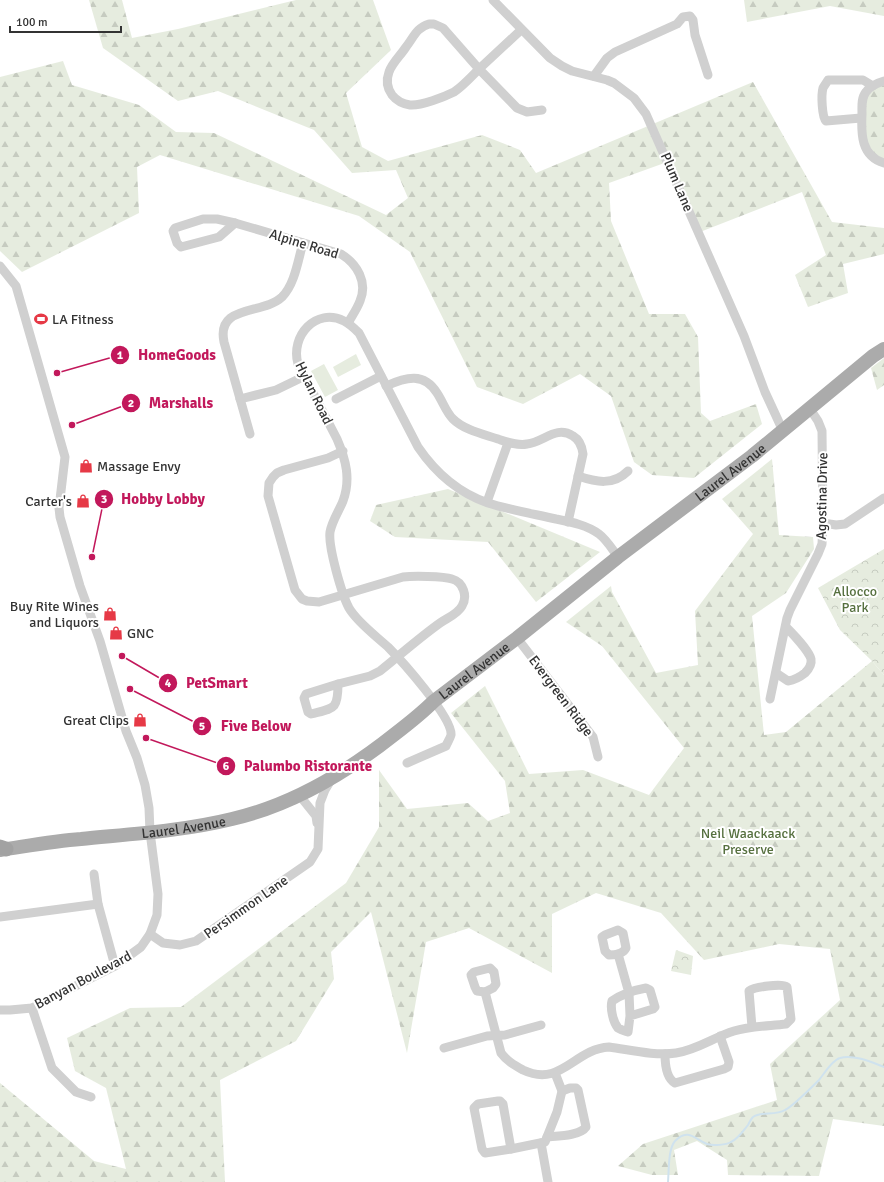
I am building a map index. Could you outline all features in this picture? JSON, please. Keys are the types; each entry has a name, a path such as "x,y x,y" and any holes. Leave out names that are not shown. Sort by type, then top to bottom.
{"main road":[{"name":"Laurel Avenue","path":"2,849 150,832 233,819 265,810 300,796 332,779 388,740 434,701 517,638 618,557 783,431 873,356 884,349"}],"street":[{"name":"Plum Lane","path":"493,0 543,53 572,71 608,80 626,91 639,103 650,119 740,328 765,392 783,431"},
{"path":"594,76 607,58 615,52 677,24 683,17 690,16 694,20 696,35 708,75"},
{"path":"521,30 479,70 453,92 444,96 410,105 397,100 390,92 388,86 387,77 389,69 412,40 414,33 418,28 429,24 434,24 444,28 479,70 517,108 527,112 542,110"},
{"path":"861,118 826,121 823,114 823,88 828,80 862,80 873,86"},
{"path":"884,81 873,86 864,94 861,118 861,132 864,146 874,159 884,163"},
{"name":"Alpine Road","path":"235,223 219,237 181,247 177,243 173,231 179,226 208,219 217,219 235,223 341,254 350,259 357,268 362,281 362,296 348,323"},
{"path":"250,434 224,342 224,325 232,316 238,313 268,306 283,295 291,283 303,243"},
{"name":"Banyan Boulevard","path":"0,266 16,286 64,450 66,461 60,495 60,517 80,586 100,641 126,731 142,771 149,808 150,832 158,894 157,916 150,934 141,948 115,966 32,1008 0,1010"},
{"name":"Hylan Road","path":"348,323 339,319 325,318 311,324 302,332 297,342 296,354 298,364 343,451 347,470 347,485 343,501 331,527 329,539 349,607 354,614 397,657 434,701 450,726 451,735 446,746 407,763"},
{"path":"348,323 359,333 418,447 430,463 454,485 487,502 590,528 610,545 618,557"},
{"path":"240,399 276,390 305,376"},
{"path":"336,399 381,376"},
{"path":"386,386 406,378 421,379 433,387 449,415 459,424 508,443 520,445 530,444 557,432 570,434 579,441 582,447 582,460 568,522"},
{"name":"Agostina Drive","path":"770,699 790,610 820,550 823,537 822,431 818,421 810,409"},
{"path":"487,502 508,443"},
{"path":"338,684 375,673 462,607 465,596 459,583 450,578 411,576 344,594 325,601 312,602 302,599 294,587 285,551 268,496 269,483 278,473 284,470 328,458 343,451"},
{"path":"578,476 593,481 605,482 619,478 628,471"},
{"path":"823,523 836,525 845,524 884,498"},
{"path":"776,673 788,681 793,680 809,669 811,664 810,656 786,627"},
{"name":"Evergreen Ridge","path":"517,638 593,736 598,757"},
{"name":"Persimmon Lane","path":"150,934 163,943 180,945 196,941 310,862 318,849 320,803 325,790 332,779"},
{"name":"Persimmon Lane","path":"300,796 316,816 319,832"},
{"path":"94,874 98,904 115,966"},
{"path":"0,917 98,904"},
{"path":"618,954 629,993 630,1016 628,1032 617,1027 614,1021 611,1004 614,1000 629,993 648,988 655,1007 630,1016"},
{"path":"490,968 494,972 496,984 493,988 485,992 476,989 471,975 490,968"},
{"path":"485,992 495,1035 501,1053 505,1059 512,1064 534,1074 545,1075 555,1073 588,1052 601,1048 609,1047 665,1054 683,1052 696,1048 736,1030 786,1024 789,1022 791,1016 788,990 785,985 751,989 749,991 752,1027"},
{"path":"32,1008 52,1068 76,1092 91,1096"},
{"path":"444,1048 487,1036 505,1035 541,1025"},
{"path":"665,1054 665,1062 670,1079 675,1083 724,1069 728,1067 729,1062 720,1036"},
{"path":"548,1182 544,1140 557,1112 562,1091 555,1073"},
{"path":"511,1149 502,1104 500,1101 478,1104 474,1108 482,1149 485,1153 511,1149 582,1132 586,1127 578,1090 576,1088 570,1088 562,1091"}],"green space":[{"path":"89,0 122,0 132,38 178,29 296,0 373,0 391,50 346,93 362,147 388,161 482,135 520,150 536,173 753,82 832,222 884,228 884,254 843,264 848,293 808,307 795,275 826,255 802,192 700,232 670,161 609,183 611,221 649,314 685,314 698,337 701,413 710,421 756,404 762,424 694,478 652,475 634,462 611,396 580,374 523,404 477,387 410,252 359,216 160,155 137,167 139,213 22,272 0,251 0,77 63,61 72,85 139,105 176,132 214,133 386,215 408,198 396,170 352,173 314,130 218,91 178,101 103,48"},
{"path":"744,0 884,0 884,16 830,6 747,22"},
{"path":"884,85 884,160 868,153 863,128 866,92"},
{"path":"356,354 361,365 338,377 333,367"},
{"path":"884,358 884,385 877,390 871,368"},
{"path":"324,364 338,390 325,397 311,371"},
{"name":"Neil Waackaack Preserve","path":"772,459 779,535 813,537 814,549 786,593 752,616 764,735 786,732 872,661 884,675 884,1126 833,1119 819,1176 728,1175 727,1160 697,1141 674,1150 678,1175 652,1175 618,1166 643,1144 777,1100 770,1064 840,1000 830,949 779,944 704,960 661,913 596,893 552,914 552,973 469,928 426,942 407,1053 371,912 331,952 334,979 296,1041 220,1080 225,1182 0,1182 0,1083 94,1161 126,1169 106,1088 75,1071 67,1038 130,1008 181,1007 346,883 379,827 379,770 407,809 468,803 488,821 510,813 505,781 451,713 485,686 529,774 583,770 649,795 684,748 602,646 566,622 611,586 612,592 656,673 698,665 695,611 753,534 722,499"},
{"path":"448,489 600,552 536,602 488,542 395,537 370,521 376,505"},
{"name":"Allocco Park","path":"884,549 884,675 872,661 840,630 818,588"},
{"path":"676,950 693,956 691,975 671,971"}],"waterway":[{"path":"668,1182 671,1149 675,1141 680,1137 688,1135 707,1144 713,1145 729,1143 741,1134 756,1115 781,1112 793,1105 819,1080 831,1064 837,1059 851,1057 884,1067"}],"place":[{"name":"LA Fitness","path":"41,319"},
{"name":"HomeGoods","path":"57,373"},
{"name":"Marshalls","path":"72,425"},
{"name":"Massage Envy","path":"86,466"},
{"name":"Carter's","path":"83,501"},
{"name":"Hobby Lobby","path":"92,557"},
{"name":"Buy Rite Wines and Liquors","path":"110,614"},
{"name":"GNC","path":"116,633"},
{"name":"PetSmart","path":"122,656"},
{"name":"Five Below","path":"130,689"},
{"name":"Great Clips","path":"140,720"},
{"name":"Palumbo Ristorante","path":"146,738"}]}
